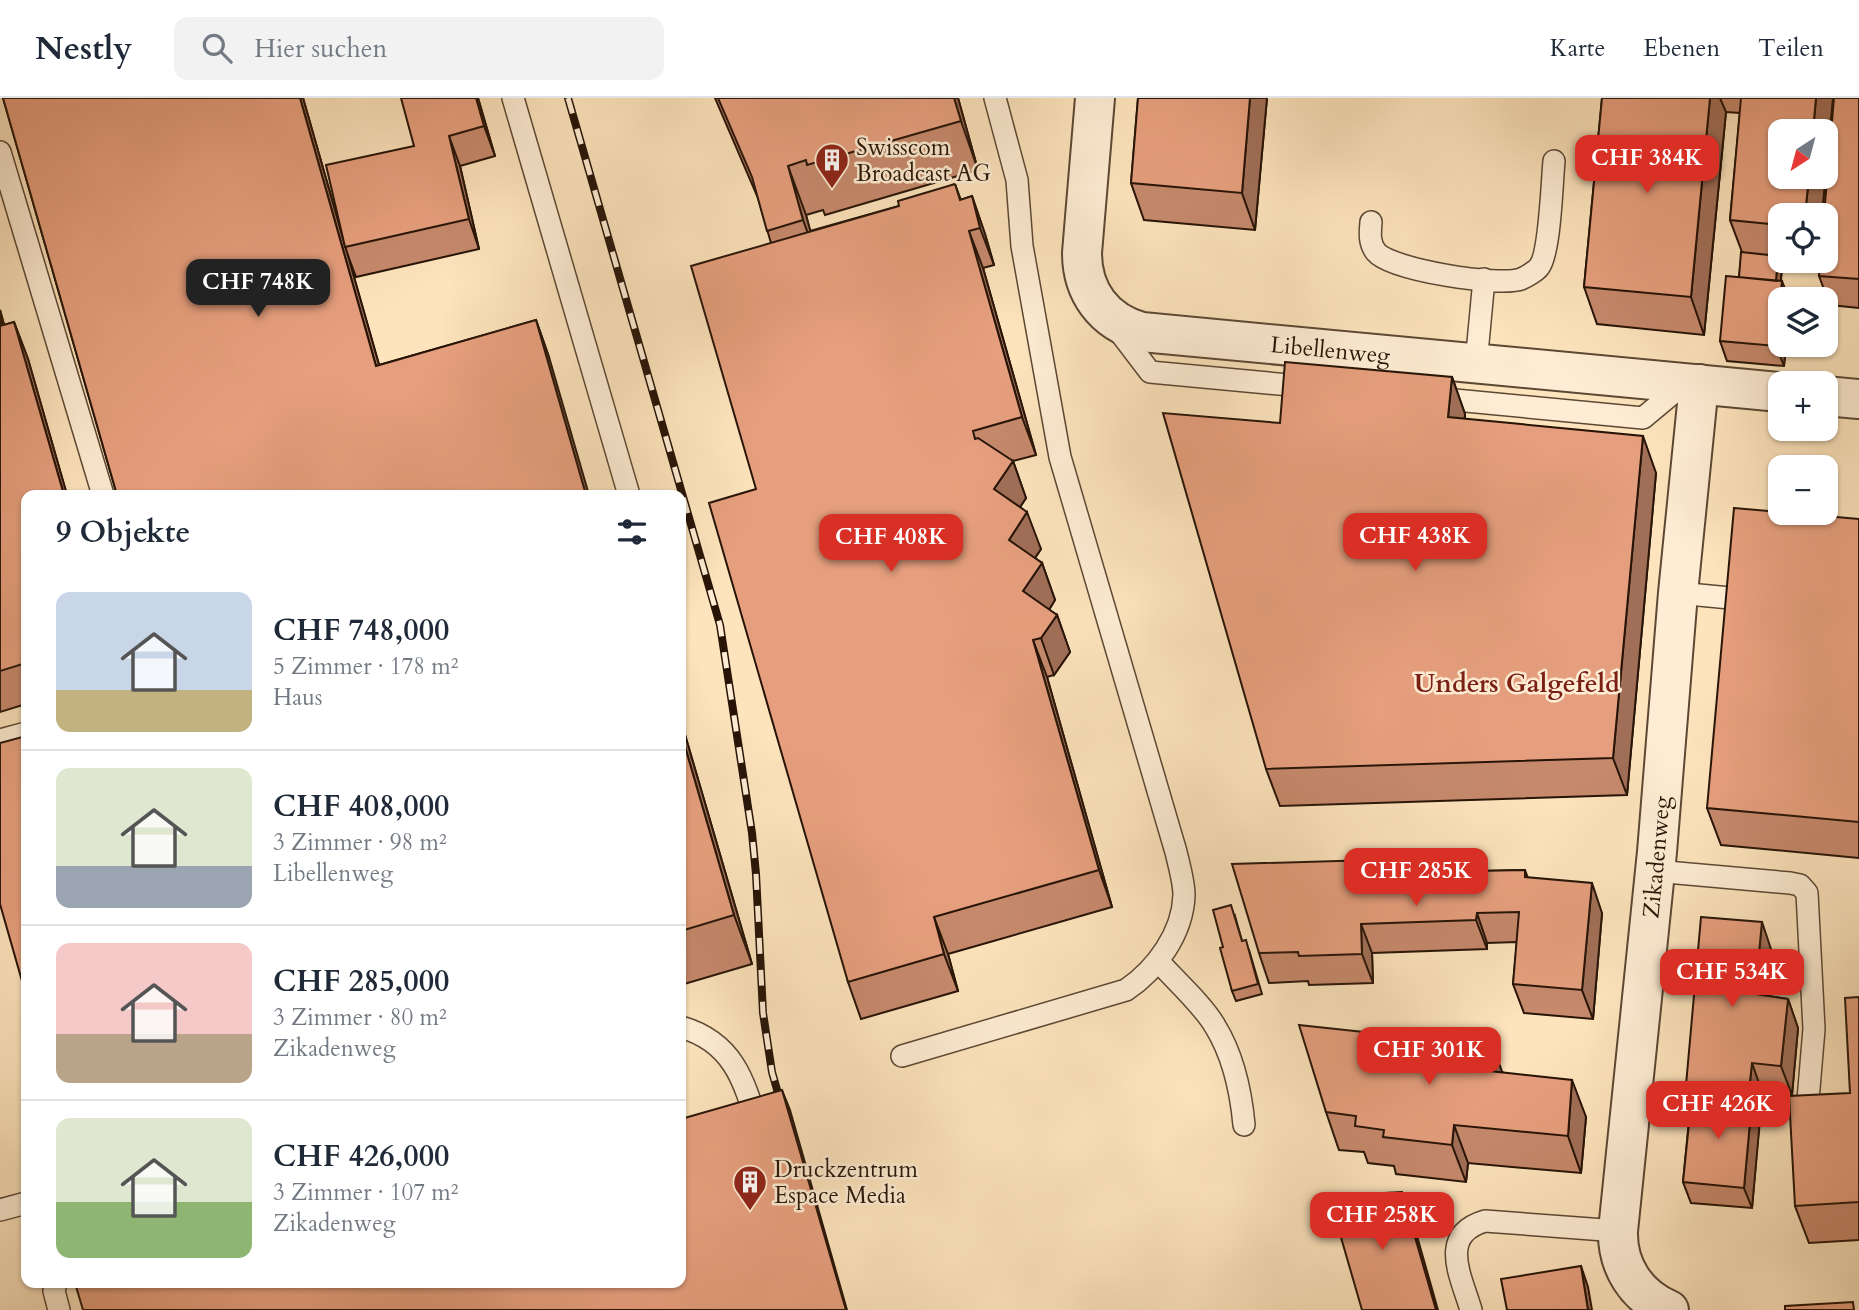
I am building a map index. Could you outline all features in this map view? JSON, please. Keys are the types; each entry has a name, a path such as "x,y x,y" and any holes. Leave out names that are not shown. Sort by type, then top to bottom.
{"street":[{"path":"1095,98 1082,257 1087,285 1098,305"},
{"name":"Libellenweg","path":"1098,305 1115,321 1142,332 1768,391"},
{"name":"Zikadenweg","path":"1669,1310 1648,1298 1628,1275 1620,1252 1618,1231 1655,871 1692,384"},
{"path":"1838,397 1859,399"}],"lane":[{"path":"513,98 628,490"},
{"path":"902,1056 1126,989 1142,979 1158,961 1179,918 1184,895 1179,863 1060,457 1022,246 1017,180 995,98"},
{"path":"0,152 101,490"},
{"path":"1371,222 1370,240 1377,253 1393,264 1425,272 1483,279 1521,279 1539,267 1546,248 1554,161"},
{"path":"1476,363 1483,279"},
{"path":"1098,305 1150,372 1328,388"},
{"path":"1410,396 1643,418 1692,384"},
{"path":"1678,593 1730,598"},
{"path":"0,740 21,734"},
{"path":"1655,871 1790,883 1800,886 1807,893 1814,1029 1808,1100"},
{"path":"1158,961 1215,1025 1230,1058 1244,1125"},
{"path":"686,1029 712,1041 735,1066 742,1078 763,1145"},
{"path":"0,1210 21,1204"},
{"path":"1471,1310 1456,1247 1461,1233 1473,1225 1485,1221 1618,1231"},
{"path":"55,1288 59,1310"}],"building":[{"path":"3,98 300,98 376,366 536,320 585,490 116,490"},
{"path":"401,98 476,98 484,126 449,136 469,219 345,247 326,165 414,146"},
{"path":"718,98 954,98 961,121 807,165 806,160 788,166 803,220 767,231 752,177"},
{"path":"1138,98 1250,98 1242,193 1131,183"},
{"path":"1602,98 1710,98 1691,297 1584,287"},
{"path":"1741,98 1816,98 1814,119 1768,119 1768,189 1808,189 1806,203 1768,203 1768,224 1730,220"},
{"path":"1834,98 1859,98 1859,279 1819,276 1819,273 1838,273 1838,203 1825,203 1826,189 1838,189 1838,119 1832,119"},
{"path":"955,184 960,200 972,196 980,228 969,231 1022,417 973,431 975,439 978,438 1013,461 994,489 1027,512 1009,540 1042,563 1023,591 1057,615 1041,638 1033,640 1099,870 934,917 944,954 848,982 709,503 756,489 691,266 899,206 898,201"},
{"path":"1741,252 1768,255 1768,273 1777,273 1776,281 1739,277"},
{"path":"1726,276 1782,281 1781,287 1768,287 1768,345 1720,341"},
{"path":"14,322 63,490 21,490 21,665 0,671 0,326"},
{"path":"1285,362 1452,377 1448,417 1643,436 1613,758 1266,769 1163,413 1280,423"},
{"path":"1734,508 1768,511 1768,525 1838,525 1838,517 1859,519 1859,822 1707,808"},
{"path":"21,737 21,978 0,904 0,743"},
{"path":"686,750 734,915 686,929"},
{"path":"1474,857 1475,871 1525,870 1525,877 1592,883 1582,990 1513,984 1519,912 1477,913 1476,920 1361,924 1362,954 1299,956 1298,952 1259,953 1232,864"},
{"path":"1231,905 1242,941 1246,940 1258,984 1232,991 1213,910"},
{"path":"1701,917 1762,922 1755,994 1788,999 1781,1066 1752,1063 1749,1091 1686,1085"},
{"path":"1859,997 1859,1202 1795,1206 1789,1096 1850,1093 1845,998"},
{"path":"1299,1025 1493,1046 1490,1071 1572,1080 1568,1136 1454,1125 1452,1145 1383,1137 1384,1130 1355,1126 1356,1116 1326,1112"},
{"name":"Druckzentrum Espace Media","path":"782,1090 846,1310 83,1310 76,1288 686,1288 686,1118"},
{"path":"1692,1094 1752,1100 1744,1188 1683,1182"},
{"path":"1402,1192 1436,1310 1362,1310 1329,1196"},
{"path":"1581,1266 1588,1310 1507,1310 1501,1279"},
{"path":"1853,1302 1854,1310 1785,1310 1785,1306"}],"railway":[{"path":"568,98 681,490"},
{"path":"686,507 720,625 752,833 763,1013 772,1072 783,1111"}],"place":[{"name":"Swisscom Broadcast AG","path":"832,190"},
{"name":"Druckzentrum Espace Media","path":"750,1212"}],"district":[{"name":"Unders Galgefeld","path":"1517,683"}]}
